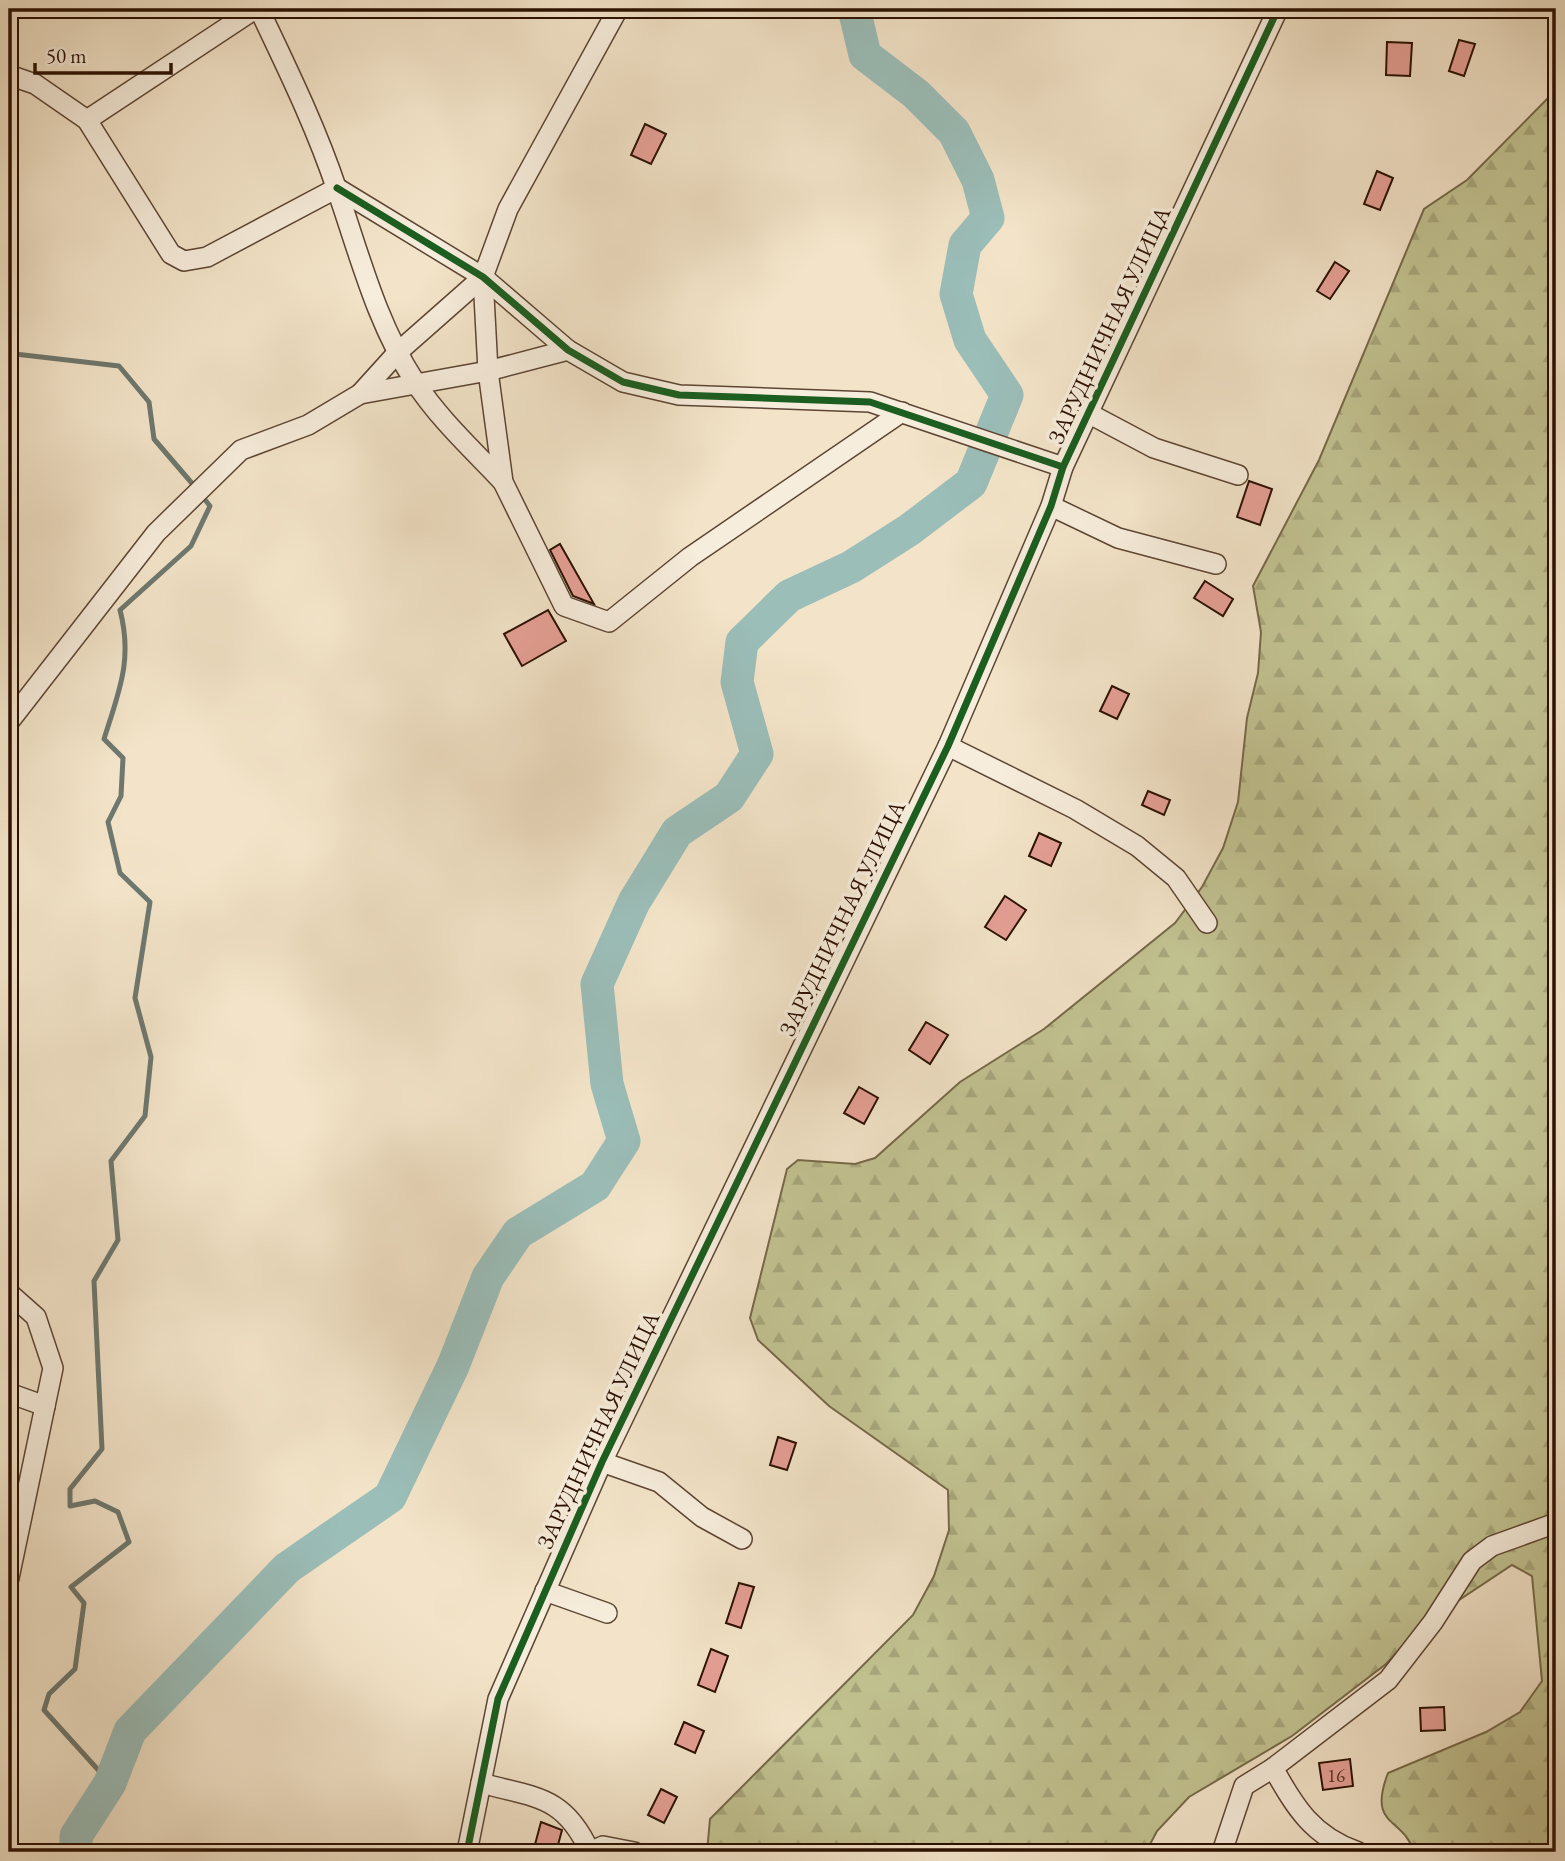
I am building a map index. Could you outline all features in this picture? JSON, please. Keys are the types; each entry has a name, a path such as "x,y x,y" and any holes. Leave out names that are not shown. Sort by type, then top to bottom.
{"street":[{"path":"87,121 257,9 300,94 337,188 369,289 398,352 416,384 448,424 503,482 564,606 609,622 690,557 902,412"},
{"path":"503,482 488,371 483,276 508,209 618,9"},
{"name":"ЗАРУДНИЧНАЯ УЛИЦА","path":"467,1852 498,1699 545,1591 602,1462 948,746 1051,506 1063,467 1278,9"},
{"path":"9,75 35,84 87,121 171,254 184,261 207,257 337,188"},
{"path":"337,188 483,276 568,350 622,382 679,395 870,402 1063,467"},
{"path":"9,722 156,533 241,450 308,425 360,394 398,352 483,276"},
{"path":"360,394 488,371 568,350"},
{"path":"1088,413 1154,448 1238,475"},
{"path":"1051,506 1118,538 1216,564"},
{"path":"948,746 1075,809 1137,846 1176,878 1208,923"},
{"path":"9,1293 36,1317 53,1368 11,1551 9,1578"},
{"path":"9,1393 45,1406"},
{"path":"602,1462 659,1482 702,1517 742,1539"},
{"path":"1222,1852 1244,1786 1273,1768 1388,1681 1433,1622 1472,1561 1492,1545 1556,1523"},
{"path":"545,1591 607,1613"},
{"path":"1273,1768 1297,1809 1332,1843 1357,1852"},
{"path":"481,1783 552,1802 570,1816 590,1852 603,1846 635,1852"}],"green space":[{"path":"1556,90 1556,1852 1414,1852 1409,1841 1384,1813 1382,1803 1388,1773 1486,1732 1520,1712 1542,1681 1532,1576 1512,1565 1423,1624 1386,1664 1292,1736 1189,1797 1157,1831 1146,1852 707,1852 710,1819 913,1615 934,1576 949,1530 948,1490 829,1406 758,1340 750,1318 787,1169 798,1160 855,1164 875,1158 960,1082 1044,1029 1175,923 1202,887 1223,848 1238,802 1247,718 1258,673 1261,632 1253,586 1319,460 1424,209 1467,180"}],"building":[{"path":"1459,40 1475,44 1464,76 1449,71"},
{"path":"1387,42 1412,43 1410,76 1386,75"},
{"path":"645,124 666,134 651,164 631,155"},
{"path":"1377,171 1393,178 1380,210 1364,204"},
{"path":"1335,262 1349,271 1330,299 1317,291"},
{"path":"1249,481 1272,489 1260,525 1237,517"},
{"path":"560,544 594,604 573,596 550,550"},
{"path":"1205,581 1233,599 1223,616 1194,598"},
{"path":"548,610 566,641 522,666 504,634"},
{"path":"1112,686 1129,694 1117,719 1100,711"},
{"path":"1148,791 1170,800 1164,815 1142,805"},
{"path":"1039,833 1061,843 1051,866 1029,856"},
{"path":"1005,896 1026,910 1006,940 985,927"},
{"path":"926,1022 948,1035 930,1064 909,1050"},
{"path":"859,1087 878,1098 864,1124 844,1113"},
{"path":"778,1437 796,1443 787,1470 770,1465"},
{"path":"739,1583 754,1587 741,1628 726,1623"},
{"path":"711,1649 728,1656 715,1692 698,1685"},
{"path":"1444,1707 1445,1730 1421,1731 1420,1708"},
{"path":"684,1722 704,1731 695,1753 675,1744"},
{"path":"1350,1759 1353,1786 1323,1790 1319,1763"},
{"path":"661,1789 677,1797 664,1823 648,1815"},
{"path":"541,1822 562,1830 556,1852 533,1852"}],"waterway":[{"path":"76,1852 76,1836 110,1783 130,1731 287,1568 390,1497 453,1366 488,1277 518,1233 595,1186 624,1141 607,1084 597,984 634,902 677,832 729,797 757,754 737,682 742,642 789,596 851,567 909,530 971,483 1007,395 970,340 956,294 965,245 988,218 978,180 954,132 916,94 865,55 854,9"},
{"path":"9,296 15,354 119,366 149,402 154,439 196,488"},
{"path":"110,1783 44,1710 49,1694 75,1669 84,1603 71,1587 129,1542 118,1512 95,1501 70,1506 70,1489 102,1449 94,1281 118,1240 111,1161 145,1116 151,1057 135,998 150,902 120,873 108,822 121,796 123,758 104,739 125,660 124,628 120,610 191,546 210,506 202,496"}],"cycle path":[{"path":"467,1852 498,1699 602,1462 948,746 1051,506 1063,467 1278,9"},
{"path":"337,188 483,277 568,350 623,382 679,395 870,402 1063,467"}]}
